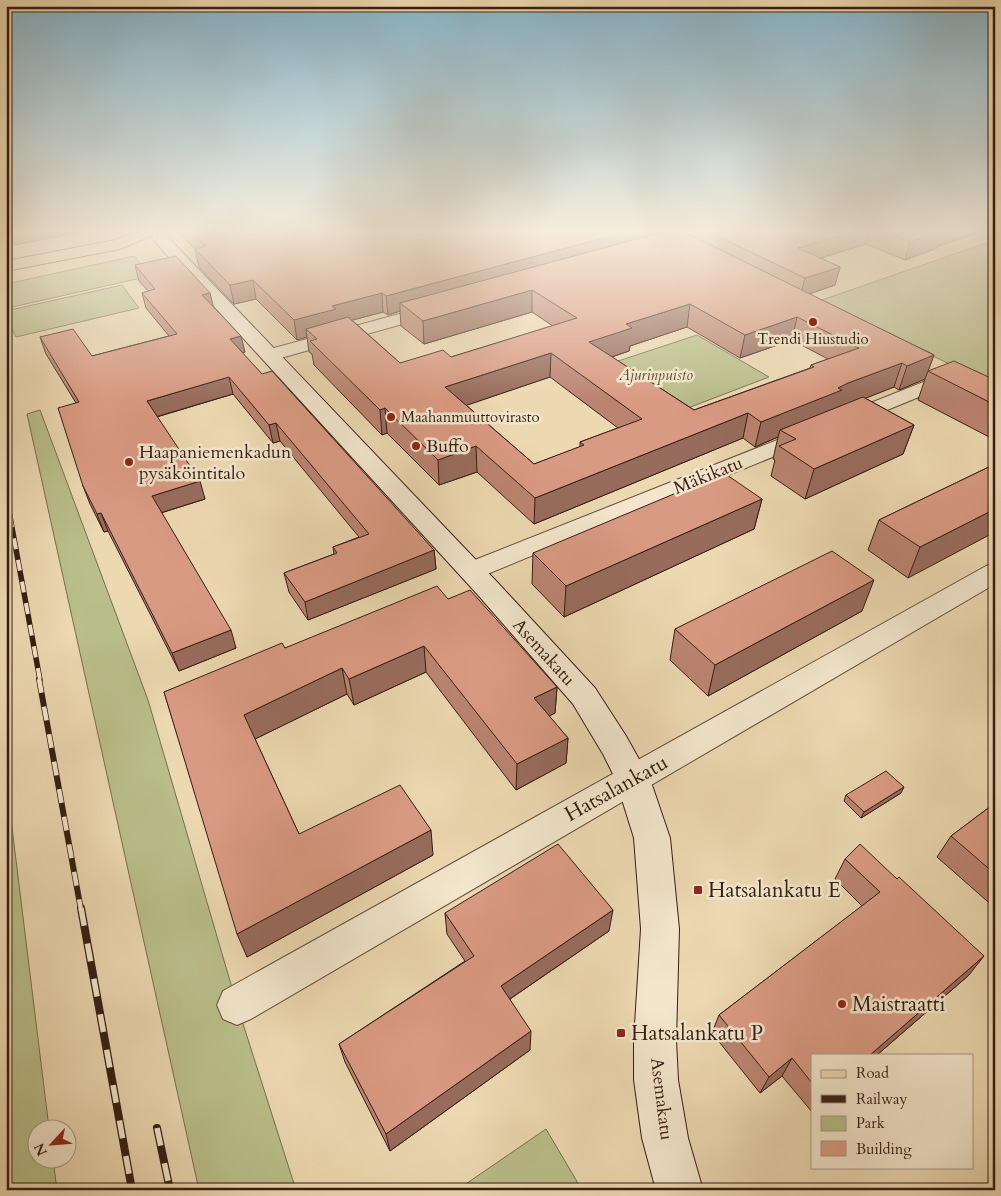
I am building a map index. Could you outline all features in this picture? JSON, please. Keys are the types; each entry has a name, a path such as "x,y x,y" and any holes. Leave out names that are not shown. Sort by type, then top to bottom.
{"street":[{"name":"Asemakatu","path":"207,288 471,571 584,696 600,719 633,779 652,838 660,929 655,1040 656,1080 665,1138 680,1190"},
{"path":"270,355 455,304"},
{"name":"Mäkikatu","path":"471,571 946,379"},
{"name":"Hatsalankatu","path":"237,1005 995,572"}],"green space":[{"path":"6,288 97,288 12,307 6,295"},
{"path":"109,288 124,288 139,308 16,337 6,317 6,311"},
{"path":"857,288 995,288 995,386 819,301"},
{"name":"Ajurinpuisto","path":"697,335 769,377 667,416 597,368"},
{"path":"40,410 148,700 237,1005 296,1190 199,1190 27,414"},
{"path":"6,779 48,1118 28,1118 28,1168 54,1168 57,1190 6,1190"},
{"path":"546,1129 582,1190 457,1190"}],"building":[{"path":"154,288 205,288 210,293 202,295 241,336 230,339 262,374 272,371 434,550 305,602 284,573 337,553 333,547 369,534 276,423 269,425 229,377 147,401 200,481 152,496 231,630 172,653 101,513 97,514 83,486 58,408 79,402 40,337 73,329 92,356 177,334 142,293 155,289"},
{"path":"261,288 417,288 386,296 382,293 332,306 336,309 294,320"},
{"path":"456,288 797,288 934,355 907,366 902,363 848,383 838,388 842,390 761,422 748,413 535,498 476,446 438,460 385,408 380,410 310,341 317,339 306,329 348,317 400,363 443,350 451,357 577,318 532,290 423,321 400,303","holes":["690,304 745,335 797,317 859,348 811,365 814,367 694,410 589,342 632,328 626,324","551,353 642,419 580,442 584,445 534,464 445,387"]},
{"path":"954,361 995,380 995,405 928,371"},
{"path":"863,397 914,425 814,469 779,446 796,439 780,430"},
{"path":"995,464 995,509 920,547 879,520"},
{"path":"724,473 762,499 566,586 533,553"},
{"path":"832,551 874,580 715,665 675,629"},
{"path":"437,586 448,599 470,590 557,687 534,698 568,738 517,764 424,646 349,679 342,668 244,715 299,834 400,785 431,830 237,934 164,692 282,643 285,648"},
{"path":"886,771 904,787 864,812 846,795"},
{"path":"995,803 995,874 951,836"},
{"path":"558,844 613,910 501,986 531,1031 386,1134 339,1044 474,956 445,913"},
{"name":"Maistraatti","path":"860,844 897,879 899,877 984,956 871,1054 811,1054 811,1082 792,1058 769,1077 719,1015 880,892 845,859"}],"railway":[{"path":"6,495 40,680"},
{"path":"39,679 81,910"},
{"path":"81,908 132,1190"},
{"path":"157,1128 170,1190"}],"place":[{"name":"Trendi Hiustudio","path":"813,322"},
{"name":"Maahanmuuttovirasto","path":"391,417"},
{"name":"Buffo","path":"416,446"},
{"name":"Haapaniemenkadun pysäköintitalo","path":"129,462"},
{"name":"Hatsalankatu E","path":"698,890"},
{"name":"Maistraatti","path":"842,1004"},
{"name":"Hatsalankatu P","path":"621,1033"}]}
